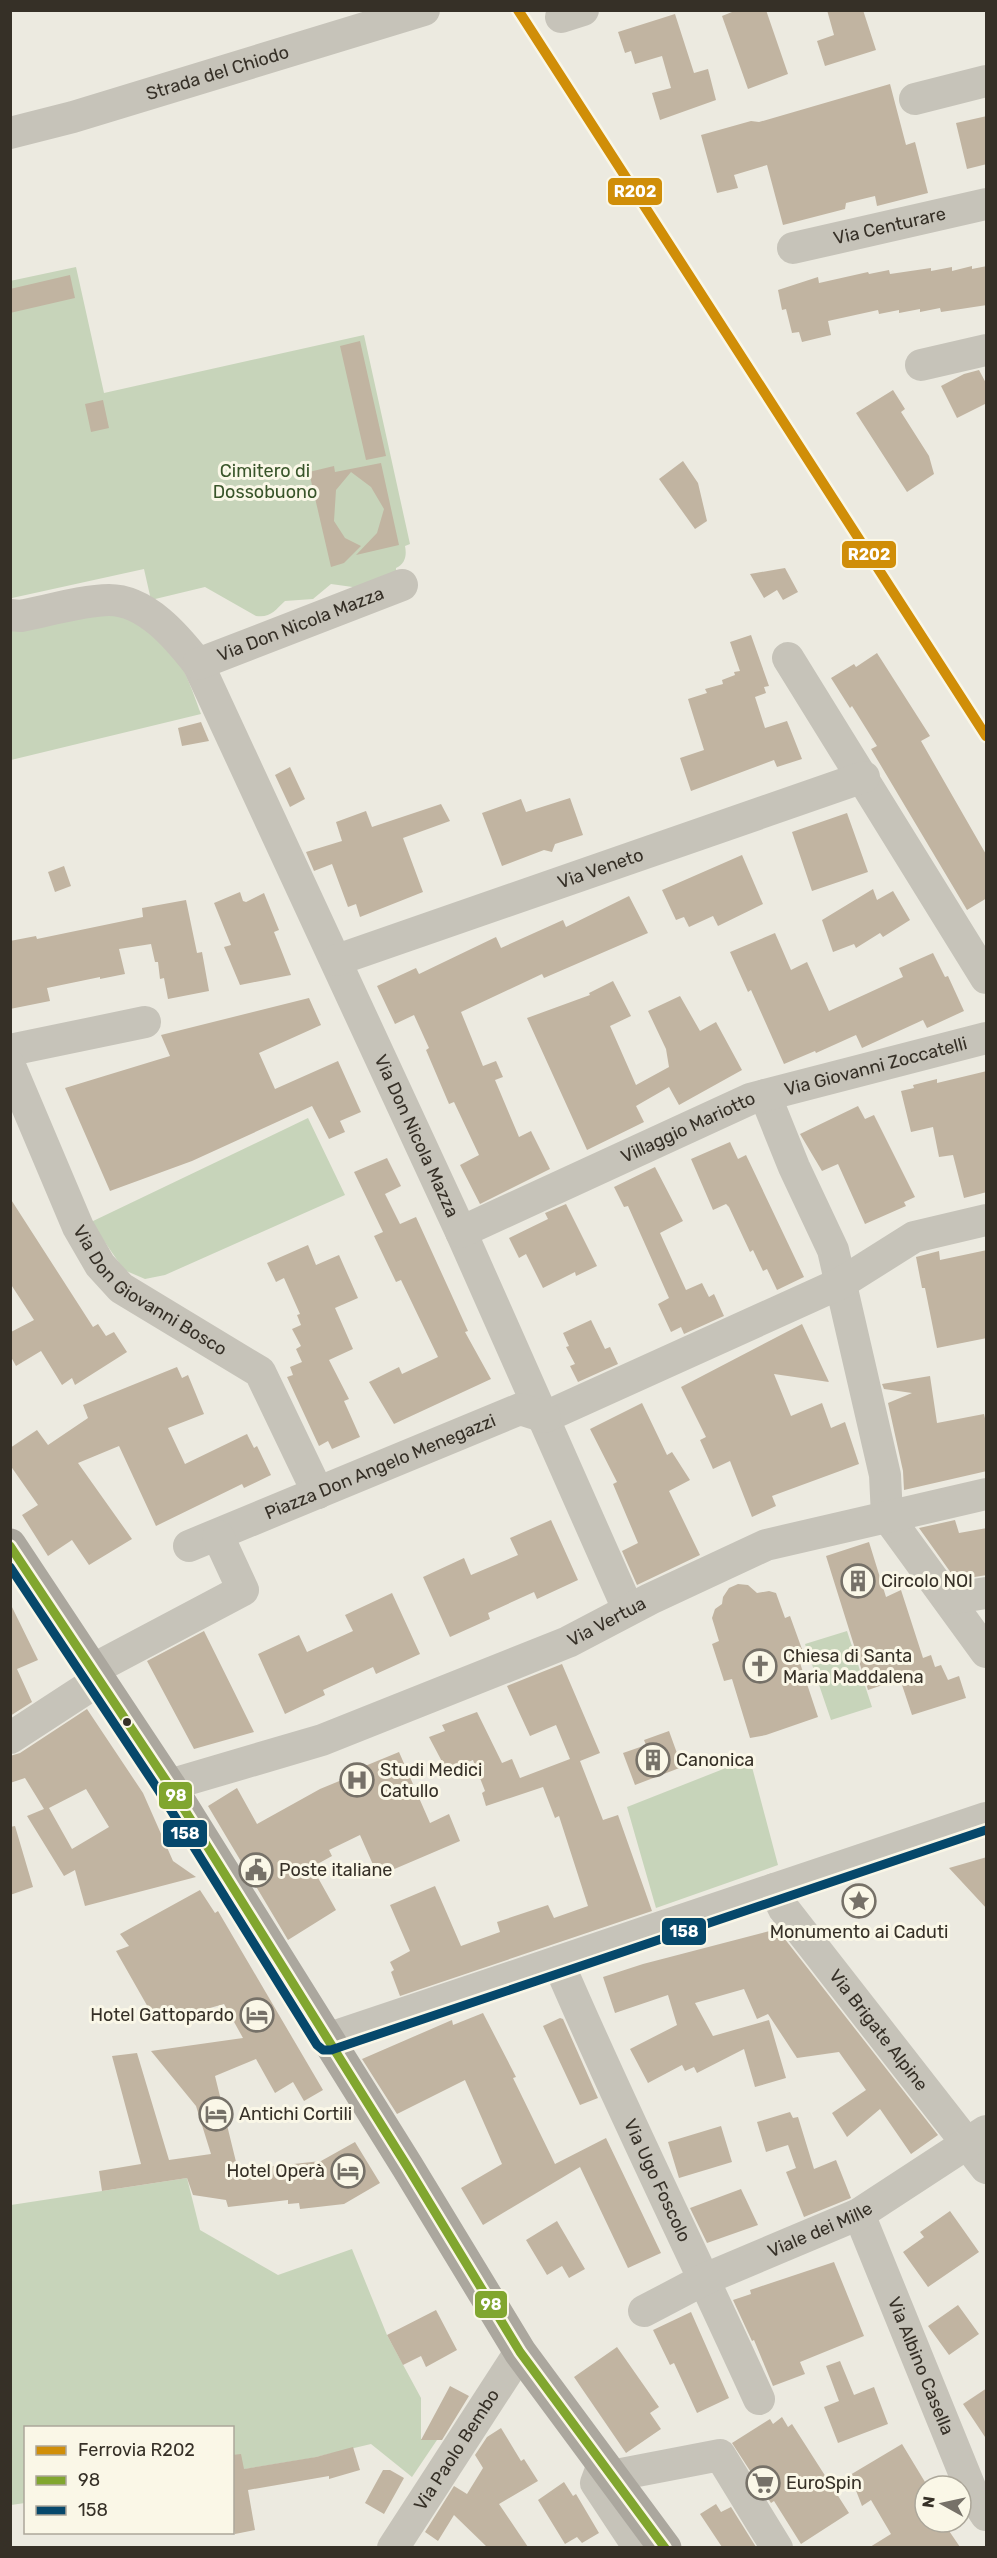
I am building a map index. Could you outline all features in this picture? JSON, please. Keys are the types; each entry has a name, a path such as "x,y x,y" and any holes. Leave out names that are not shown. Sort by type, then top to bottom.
{"main road":[{"path":"10,1545 169,1785 527,2362 664,2547"}],"street":[{"name":"Strada del Chiodo","path":"10,133 73,117 424,10"},
{"path":"915,99 987,81"},
{"name":"Via Centurare","path":"793,248 987,204"},
{"path":"921,365 987,350"},
{"name":"Via Don Nicola Mazza","path":"198,664 402,585"},
{"name":"Via Don Nicola Mazza","path":"10,615 21,616 109,600 128,603 165,627 198,664 461,1232 545,1417 628,1609"},
{"path":"788,658 987,978"},
{"name":"Via Veneto","path":"337,960 864,777"},
{"path":"10,1050 145,1022"},
{"name":"Via Giovanni Zoccatelli","path":"765,1095 987,1038"},
{"name":"Via Don Giovanni Bosco","path":"10,1066 78,1227 100,1265 121,1288 260,1372 318,1493"},
{"name":"Villaggio Mariotto","path":"461,1232 750,1099 765,1095 794,1167 833,1250 885,1475 887,1516"},
{"path":"545,1417 841,1282 914,1237 987,1220"},
{"name":"Piazza Don Angelo Menegazzi","path":"96,1675 243,1590 203,1541 520,1409 545,1417"},
{"path":"987,1494 887,1516 987,1652"},
{"name":"Via Vertua","path":"169,1785 322,1740 568,1642 628,1609 766,1545 887,1516"},
{"path":"948,1599 987,1593"},
{"path":"10,1738 96,1675"},
{"path":"327,2039 987,1818"},
{"name":"Via Brigate Alpine","path":"774,1889 783,1909 977,2138 987,2168"},
{"name":"Via Ugo Foscolo","path":"558,1962 631,2127 705,2279 759,2399"},
{"name":"Viale dei Mille","path":"644,2311 705,2279 859,2214 977,2138"},
{"name":"Via Albino Casella","path":"859,2214 974,2497 987,2515"},
{"name":"Via Paolo Bembo","path":"393,2547 527,2362"},
{"path":"639,2547 596,2483 607,2470 720,2455 777,2547"}],"green space":[{"name":"Cimitero di Dossobuono","path":"76,267 104,393 364,335 410,544 405,546 405,559 396,568 396,574 367,589 331,584 313,599 285,601 265,616 256,616 205,587 151,600 144,569 12,598 10,281"},
{"path":"104,610 125,615 143,623 169,646 187,677 201,714 11,760 11,629"},
{"path":"308,1118 345,1195 165,1275 145,1279 124,1270 91,1222"},
{"path":"847,1631 872,1707 831,1720 805,1644"},
{"path":"743,1763 752,1767 778,1865 656,1908 627,1807"},
{"path":"187,2178 200,2230 278,2275 352,2249 387,2335 421,2398 421,2439 437,2440 412,2477 371,2444 312,2458 234,2471 234,2426 24,2426 24,2503 11,2505 11,2205"}],"building":[{"path":"737,10 766,10 788,74 748,89 722,16"},
{"path":"827,10 863,10 876,50 825,66 817,41 834,35"},
{"path":"675,14 694,73 708,69 716,100 660,120 652,93 671,88 662,56 635,64 631,51 625,53 618,32"},
{"path":"890,84 906,145 915,142 928,193 877,206 875,196 846,203 845,209 783,225 767,165 734,175 738,188 717,193 701,135 751,121 759,122"},
{"path":"987,116 987,164 967,169 956,123"},
{"path":"972,266 972,269 987,266 987,305 941,312 940,308 920,312 920,309 899,313 899,310 879,314 878,310 828,321 831,335 802,342 799,332 792,333 786,309 782,310 778,290 818,277 819,283 868,272 869,274 889,270 890,274 952,267 952,271"},
{"path":"70,275 75,298 10,313 10,289"},
{"path":"360,341 386,456 366,460 340,346"},
{"path":"979,370 987,385 987,403 957,418 941,386 964,374"},
{"path":"893,390 905,409 901,412 929,456 934,474 907,492 856,413"},
{"path":"103,400 109,428 91,432 85,404"},
{"path":"683,461 698,483 707,521 695,529 659,479"},
{"path":"381,463 399,545 356,555 377,533 384,509 371,487 351,472 336,490 334,521 345,538 361,546 344,563 331,567 309,472 334,466 335,472"},
{"path":"785,568 798,592 783,600 777,590 764,598 750,574"},
{"path":"751,635 769,686 764,687 766,693 755,697 765,728 787,721 802,759 777,767 774,760 691,791 680,758 704,750 688,699 707,693 705,689 723,684 722,680 740,671 730,642"},
{"path":"877,653 930,736 921,741 987,856 987,898 967,910 871,749 877,746 831,678 854,664 856,667"},
{"path":"201,722 209,741 182,746 178,728"},
{"path":"290,767 305,799 290,807 275,775"},
{"path":"570,798 583,835 555,844 552,852 544,850 502,866 482,813 521,799 526,812"},
{"path":"441,804 450,821 403,838 423,892 360,917 356,904 348,907 332,864 314,871 306,852 342,841 336,822 366,811 372,827"},
{"path":"847,813 868,872 812,891 792,832"},
{"path":"742,855 763,904 718,926 713,916 689,927 684,917 676,920 662,890"},
{"path":"64,866 71,886 55,892 48,872"},
{"path":"873,889 877,900 893,891 910,920 883,937 880,933 856,948 854,944 833,952 822,920"},
{"path":"240,892 243,901 246,902 264,893 279,930 274,932 291,975 240,985 224,947 231,945 214,903"},
{"path":"629,896 648,933 544,978 542,974 461,1012 483,1066 496,1061 503,1077 495,1080 519,1137 531,1131 550,1169 480,1204 460,1165 479,1155 454,1102 449,1104 426,1050 429,1048 414,1015 395,1024 377,986 416,968 419,974 496,937 501,948 563,920 566,927"},
{"path":"186,900 197,953 202,952 209,991 168,999 164,978 160,979 158,962 155,962 151,944 119,949 125,974 47,988 50,1001 10,1009 10,941 36,936 37,939 143,917 142,908"},
{"path":"775,933 791,970 807,962 829,1011 903,977 899,968 933,953 945,977 948,976 964,1011 927,1028 923,1020 862,1048 856,1035 784,1064 751,990 748,992 730,952"},
{"path":"613,981 631,1016 610,1026 636,1085 669,1067 666,1049 648,1011 680,996 700,1031 716,1022 742,1070 679,1105 669,1087 636,1106 644,1122 587,1150 527,1018 590,995 589,993"},
{"path":"309,998 321,1025 259,1053 275,1089 338,1061 361,1112 340,1121 345,1132 329,1139 312,1106 192,1161 110,1191 65,1088 170,1056 161,1035"},
{"path":"987,1071 987,1192 964,1198 953,1155 939,1157 933,1127 911,1132 901,1091 914,1088 913,1085 937,1079 937,1083"},
{"path":"858,1106 865,1119 874,1115 915,1197 904,1202 906,1206 865,1224 838,1164 822,1171 800,1134"},
{"path":"730,1142 738,1159 746,1155 804,1277 777,1290 767,1269 763,1271 753,1250 750,1252 729,1207 726,1204 713,1210 691,1159"},
{"path":"387,1158 401,1186 385,1194 400,1224 416,1217 468,1331 465,1332 491,1379 394,1424 369,1382 399,1367 402,1374 438,1357 401,1280 396,1282 374,1236 383,1232 354,1172"},
{"path":"655,1167 683,1221 660,1233 686,1290 702,1283 709,1297 714,1294 724,1316 684,1334 681,1327 671,1332 658,1304 669,1298 628,1206 624,1207 614,1187"},
{"path":"10,1198 93,1327 98,1324 106,1336 114,1332 127,1352 75,1385 72,1378 62,1385 41,1351 16,1366 11,1357 11,1332 34,1320 10,1283"},
{"path":"566,1204 597,1266 576,1276 575,1272 543,1288 526,1254 519,1258 509,1238 548,1219 545,1213"},
{"path":"308,1245 316,1265 339,1255 358,1298 335,1308 353,1349 329,1360 349,1399 344,1401 360,1437 332,1449 328,1441 319,1446 287,1377 293,1375 290,1367 302,1362 296,1349 301,1346 292,1329 301,1325 297,1315 300,1314 284,1278 276,1282 267,1263"},
{"path":"987,1250 987,1338 937,1348 916,1257 939,1251 940,1260"},
{"path":"591,1320 605,1349 610,1347 618,1364 578,1382 570,1366 575,1364 566,1347 569,1346 563,1333"},
{"path":"802,1324 829,1382 774,1374 791,1416 822,1403 831,1428 845,1422 859,1464 772,1496 776,1506 752,1517 730,1461 713,1469 700,1440 706,1437 681,1387"},
{"path":"177,1367 182,1378 188,1375 204,1414 168,1428 185,1464 247,1434 254,1448 257,1446 271,1475 244,1488 242,1484 156,1526 119,1446 78,1463 132,1539 89,1565 72,1540 48,1556 22,1515 38,1505 10,1465 10,1448 37,1430 48,1445 88,1418 83,1405"},
{"path":"930,1376 937,1423 984,1414 987,1427 987,1471 904,1490 903,1471 888,1403 912,1393 884,1389 882,1384"},
{"path":"642,1403 667,1455 672,1452 690,1480 669,1491 700,1555 637,1585 622,1551 638,1543 613,1484 617,1482 590,1429"},
{"path":"551,1520 578,1580 537,1599 534,1592 488,1613 490,1619 450,1637 423,1577 464,1558 471,1575 518,1555 510,1538"},
{"path":"955,1520 959,1533 987,1528 987,1575 956,1580 919,1528"},
{"path":"869,1542 886,1597 901,1590 923,1658 931,1655 935,1667 941,1665 948,1680 959,1676 966,1698 912,1715 900,1679 868,1690 826,1556"},
{"name":"Chiesa di Santa Maria Maddalena","path":"738,1584 748,1585 757,1593 769,1591 776,1593 785,1618 790,1616 803,1652 797,1654 818,1717 766,1735 750,1738 732,1679 724,1681 712,1644 719,1641 712,1618 715,1609 722,1604 723,1597 729,1588"},
{"path":"392,1593 420,1654 376,1674 373,1667 323,1690 325,1695 285,1714 258,1654 299,1635 307,1652 353,1631 345,1615"},
{"path":"10,1603 38,1660 17,1669 32,1702 10,1716"},
{"path":"204,1631 254,1732 194,1749 147,1661"},
{"path":"562,1664 600,1753 580,1761 603,1820 618,1815 652,1911 400,1996 391,1972 394,1970 390,1962 410,1951 390,1905 435,1886 461,1946 500,1932 497,1922 548,1905 554,1918 588,1906 559,1816 555,1818 543,1787 486,1806 482,1793 485,1791 473,1760 447,1771 429,1737 445,1731 442,1725 477,1712 502,1763 512,1759 520,1778 570,1759 556,1725 530,1736 507,1686"},
{"path":"87,1709 143,1793 173,1861 196,1877 85,1906 75,1870 64,1876 27,1816 44,1809 25,1778 10,1783 10,1756 20,1753","holes":["86,1789 109,1827 72,1849 49,1808"]},
{"name":"Canonica","path":"669,1731 682,1767 635,1785 623,1753 646,1745 644,1740"},
{"path":"399,1752 430,1823 449,1814 460,1841 378,1876 360,1835 329,1850 332,1856 312,1867 336,1910 288,1940 208,1806 237,1788 257,1824 320,1789 349,1777 348,1773"},
{"path":"15,1826 33,1887 10,1895 10,1827"},
{"path":"987,1857 987,1909 949,1868"},
{"path":"200,1890 215,1913 218,1911 323,2090 304,2101 293,2082 275,2093 256,2059 215,2076 238,2170 321,2161 355,2142 380,2183 344,2204 300,2209 299,2203 288,2204 288,2200 228,2207 226,2200 193,2195 187,2178 102,2191 99,2171 141,2164 112,2056 137,2053 169,2160 211,2154 196,2106 151,2051 243,2038 224,2004 157,2023 116,1951 129,1946 120,1934"},
{"path":"777,1929 938,2135 911,2154 880,2109 847,2137 832,2113 866,2090 839,2052 797,2058 768,2014 757,2019 744,1989 695,2003 713,2036 769,2020 786,2078 755,2087 744,2049 697,2073 694,2067 685,2071 682,2065 648,2083 630,2049 677,2025 668,1995 615,2013 603,1977 643,1964"},
{"path":"483,2013 516,2077 513,2078 555,2164 606,2138 661,2253 628,2268 580,2167 483,2225 461,2188 502,2164 465,2080 397,2114 362,2059 452,2020 453,2025"},
{"path":"560,2018 563,2019 598,2098 580,2105 543,2026"},
{"path":"790,2112 793,2118 798,2117 814,2169 836,2160 851,2198 804,2217 786,2172 796,2168 788,2145 766,2152 757,2122"},
{"path":"721,2126 732,2162 679,2178 668,2142"},
{"path":"741,2189 758,2225 707,2243 690,2208"},
{"path":"950,2211 979,2252 928,2287 903,2252 924,2237 920,2232"},
{"path":"557,2221 585,2269 569,2278 562,2266 547,2275 526,2240"},
{"path":"834,2262 864,2336 800,2362 805,2374 773,2386 754,2340 752,2341 733,2300 751,2294 750,2290"},
{"path":"958,2305 979,2334 949,2355 928,2326"},
{"path":"436,2310 457,2350 426,2367 421,2356 403,2365 387,2335"},
{"path":"691,2312 729,2398 697,2413 674,2363 670,2365 653,2330"},
{"path":"617,2347 659,2407 650,2413 661,2429 626,2453 574,2377"},
{"path":"840,2361 854,2395 874,2387 888,2424 838,2443 824,2407 839,2401 826,2366"},
{"path":"450,2386 469,2396 442,2440 421,2440"},
{"path":"987,2388 987,2440 963,2404"},
{"path":"782,2417 788,2427 792,2424 849,2513 801,2544 774,2501 771,2503 732,2443 770,2419 773,2424"},
{"path":"501,2428 521,2461 524,2459 538,2481 499,2504 528,2547 487,2547 454,2515 438,2541 425,2532 454,2486 467,2494 483,2468 475,2455 487,2437"},
{"path":"902,2444 920,2474 913,2474 913,2534 951,2534 960,2547 870,2547 891,2534 871,2500 862,2506 850,2475"},
{"path":"353,2447 360,2470 329,2479 329,2476 248,2490 255,2530 235,2534 234,2455 241,2454 244,2469 316,2457"},
{"path":"383,2470 390,2470 404,2478 384,2514 365,2503"},
{"path":"564,2482 573,2496 576,2494 599,2533 582,2543 577,2537 565,2544 538,2500"},
{"path":"716,2504 721,2512 731,2507 756,2547 722,2547 700,2514"}],"rail line":[{"name":"R202","path":"518,10 986,736"}],"transit line":[{"name":"98","path":"10,1546 169,1785 407,2166 520,2352 665,2548"},
{"name":"158","path":"10,1567 159,1791 317,2045 323,2050 331,2050 986,1830"}],"place":[{"name":"Circolo NOI","path":"858,1581"},
{"name":"Chiesa di Santa Maria Maddalena","path":"760,1666"},
{"name":"Canonica","path":"653,1760"},
{"name":"Studi Medici Catullo","path":"357,1780"},
{"name":"Poste italiane","path":"256,1870"},
{"name":"Monumento ai Caduti","path":"859,1901"},
{"name":"Hotel Gattopardo","path":"257,2015"},
{"name":"Antichi Cortili","path":"216,2114"},
{"name":"Hotel Operà","path":"348,2171"},
{"name":"EuroSpin","path":"763,2483"}]}
